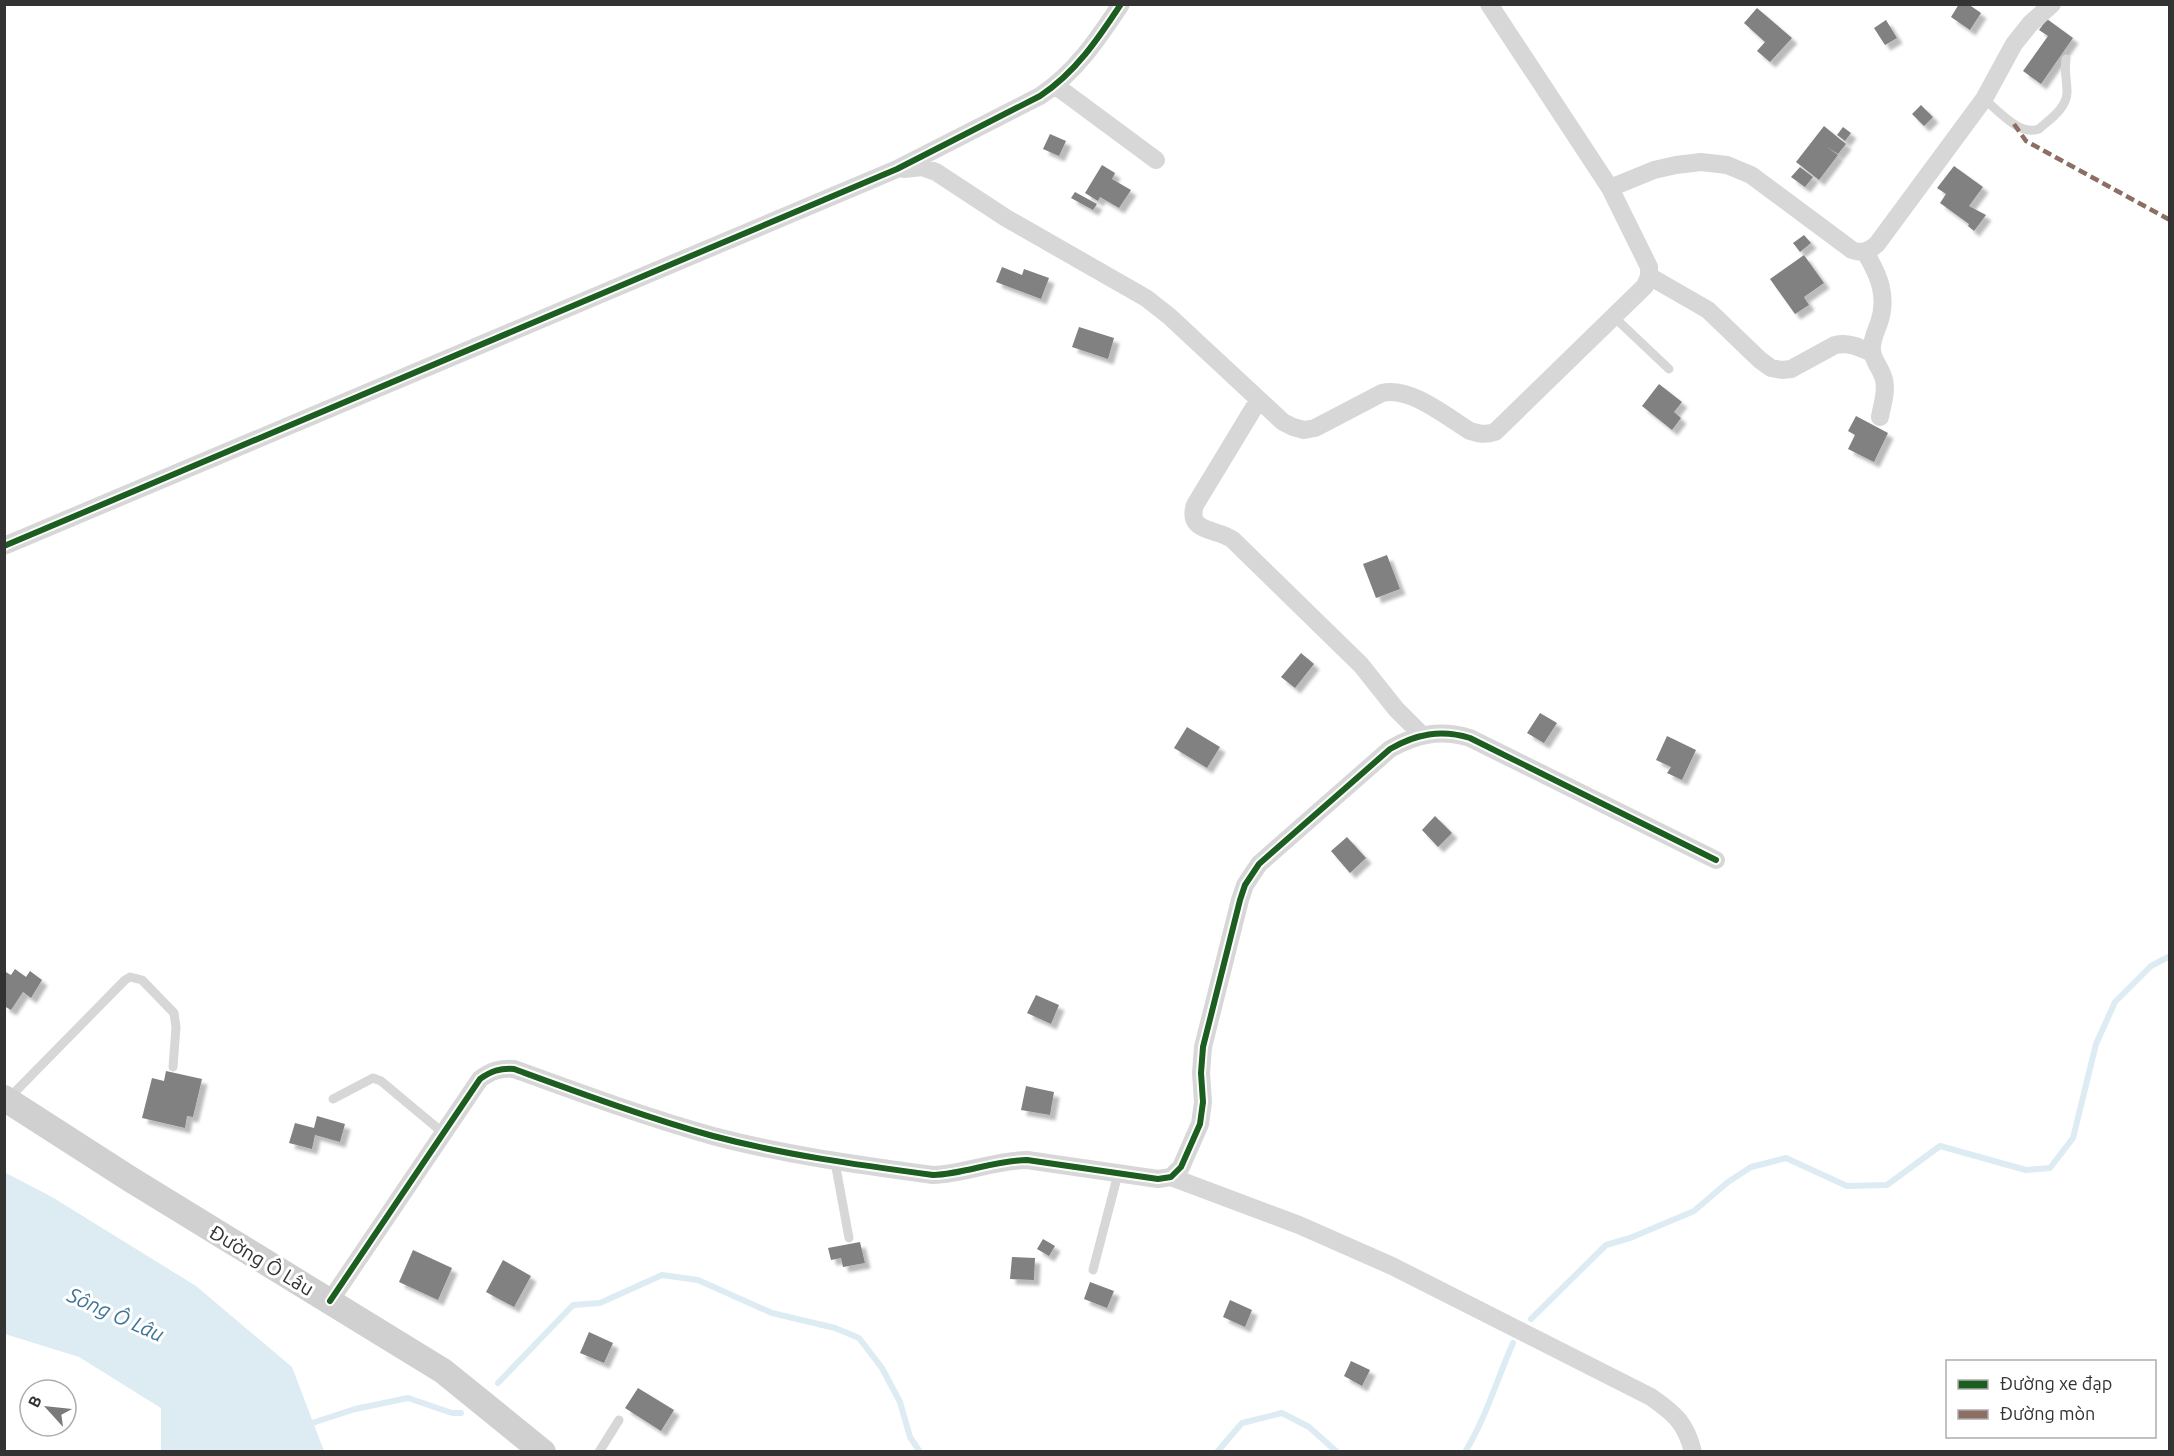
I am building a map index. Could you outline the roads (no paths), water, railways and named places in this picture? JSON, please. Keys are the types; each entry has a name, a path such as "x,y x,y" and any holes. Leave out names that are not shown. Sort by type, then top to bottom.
{"main road":[{"name":"Đường Ô Lâu","path":"6,1099 130,1179 443,1371 543,1452"}],"street":[{"path":"4,546 897,169 1056,86 1092,46 1121,4"},
{"path":"897,169 922,168 936,172 1006,218 1146,298 1169,316 1282,422 1304,430 1315,428 1392,390 1411,395 1470,431 1488,434 1495,432 1614,317 1645,286 1649,276 1649,267 1610,188 1489,4"},
{"path":"1610,188 1653,170 1676,165 1701,162 1727,165 1751,175 1852,250 1865,252 1877,244 1984,99 2014,44 2030,24 2052,4"},
{"path":"1056,86 1156,160"},
{"path":"1865,252 1874,267 1883,291 1884,303 1872,345 1872,353 1884,380 1885,389 1880,417"},
{"path":"1649,276 1708,310 1771,368 1791,369 1841,344 1848,343 1872,353"},
{"path":"1258,401 1196,505 1193,514 1196,523 1233,540 1361,665 1396,709 1422,735"},
{"path":"1171,1177 1181,1167 1200,1124 1203,1102 1201,1060 1203,1047 1240,900 1251,874 1259,864 1390,749 1406,740 1422,735 1447,733 1470,738 1716,860"},
{"path":"330,1301 442,1132 480,1079 490,1072 514,1069 616,1107 715,1137 835,1162 948,1175 1015,1160 1027,1160 1158,1179 1171,1177 1299,1225 1392,1266 1651,1397 1681,1421 1689,1435 1693,1452"}],"lane":[{"path":"1984,99 2022,129 2028,131 2039,129 2065,103 2066,59"},
{"path":"1614,317 1669,369"},
{"path":"6,1099 130,977 142,980 174,1013 176,1027 173,1067"},
{"path":"333,1099 373,1078 381,1081 442,1132"},
{"path":"835,1162 849,1238"},
{"path":"1093,1270 1118,1174"},
{"path":"598,1452 619,1420"}],"water":[{"name":"Sông Ô Lâu","path":"4,1172 52,1197 196,1286 292,1367 324,1451 161,1451 161,1408 79,1357 5,1334"}],"waterway":[{"path":"1531,1319 1606,1245 1630,1238 1694,1211 1728,1182 1751,1167 1786,1158 1847,1186 1887,1185 1940,1146 2026,1170 2050,1168 2073,1138 2096,1044 2115,1002 2151,966 2170,956"},
{"path":"498,1383 573,1305 600,1303 662,1275 698,1280 772,1313 835,1328 859,1338 882,1368 900,1402 910,1437 920,1452"},
{"path":"1465,1452 1485,1412 1513,1343"},
{"path":"306,1425 355,1409 408,1398 452,1413 461,1413"},
{"path":"1217,1452 1242,1423 1282,1413 1309,1427 1337,1452"}]}
